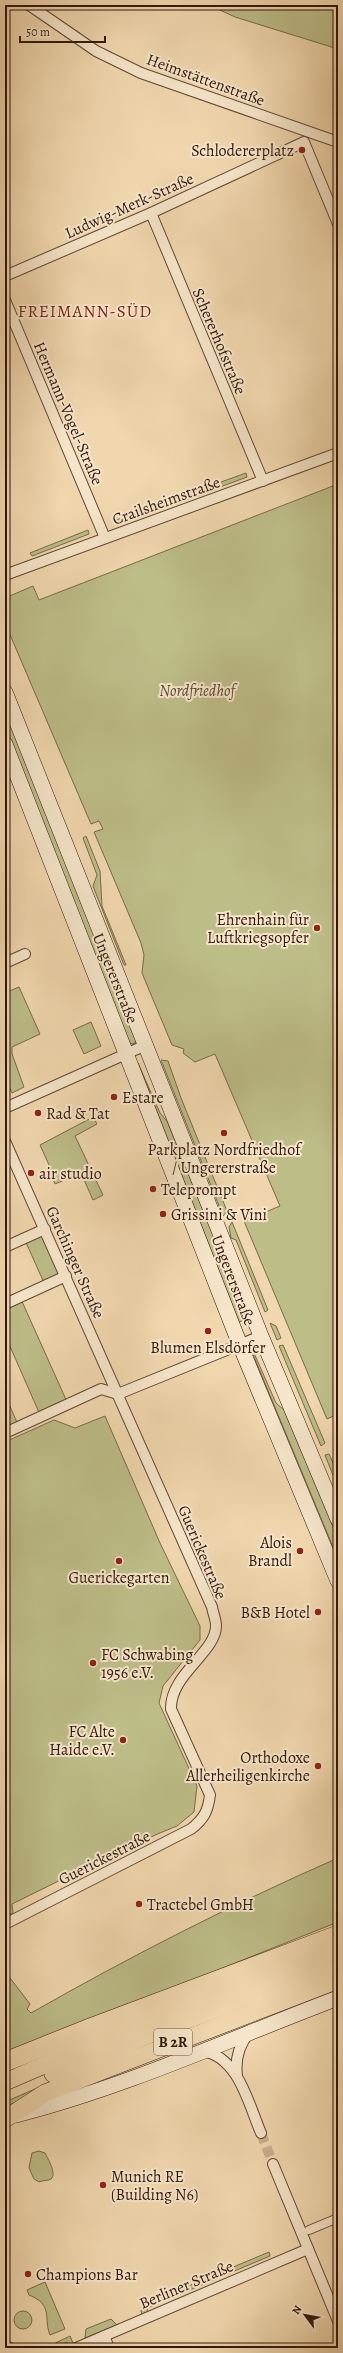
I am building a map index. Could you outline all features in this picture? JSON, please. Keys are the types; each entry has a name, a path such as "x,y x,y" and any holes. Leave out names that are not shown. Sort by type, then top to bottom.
{"highway":[{"path":"5,2062 97,2025 338,1936"},
{"path":"5,2073 66,2048 84,2045 338,1948"},
{"name":"B 2R","path":"5,2095 171,2026 338,1964"},
{"name":"B 2R","path":"9,2117 45,2093 338,1980"},
{"path":"5,2082 70,2054 84,2045"}],"main road":[{"name":"Ungererstraße","path":"5,692 261,1336 338,1519"},
{"name":"Ungererstraße","path":"5,744 240,1345 338,1581"},
{"path":"9,2117 51,2106 338,1998"}],"street":[{"name":"Heimstättenstraße","path":"29,5 96,51 141,73 338,142"},
{"path":"309,131 304,142 338,224"},
{"name":"Ludwig-Merk-Straße","path":"5,276 150,213 304,142"},
{"name":"Schererhofstraße","path":"150,213 263,481"},
{"name":"Hermann-Vogel-Straße","path":"5,300 105,538"},
{"name":"Crailsheimstraße","path":"5,575 338,453"},
{"path":"5,963 25,954"},
{"path":"5,1108 146,1045"},
{"name":"Garchinger Straße","path":"5,1141 118,1394"},
{"path":"5,1247 45,1229"},
{"path":"5,1304 66,1276"},
{"path":"5,1433 101,1390 118,1394 261,1336"},
{"name":"Guerickestraße","path":"5,1924 191,1829 201,1821 209,1810 210,1795 171,1708 171,1698 176,1686 211,1641 216,1627 215,1620 212,1607 118,1394"},
{"path":"237,2078 236,2065 239,2049 249,2032"},
{"path":"200,2051 218,2057 230,2067 237,2078 261,2134"},
{"path":"273,2164 338,2321"},
{"path":"309,2230 338,2218"},
{"name":"Berliner Straße","path":"76,2348 308,2248"},
{"path":"104,2336 109,2348"}],"green space":[{"path":"209,5 338,5 338,49 235,17"},
{"path":"246,473 247,477 117,525 116,520"},
{"name":"Nordfriedhof","path":"338,484 338,1414 327,1419 244,1221 280,1206 215,1054 195,1062 183,1053 184,1049 172,1045 142,973 144,955 141,943 94,832 103,829 99,821 91,824 5,623 5,598 33,586 39,600"},
{"path":"88,530 89,534 32,556 30,553"},
{"path":"5,720 13,729 136,1040 135,1043 132,1044 128,1041 5,730"},
{"path":"86,836 100,871 102,906 126,965 124,965 93,886 97,875 83,838"},
{"path":"19,987 40,1034 12,1047 12,1054 24,1087 12,1093 5,1078 5,993"},
{"path":"91,1022 101,1046 84,1054 73,1030"},
{"path":"161,1060 168,1061 181,1098 227,1211 223,1216"},
{"path":"138,1063 160,1113 167,1121 247,1319 239,1322"},
{"path":"93,1117 97,1124 75,1136 103,1195 93,1200 81,1173 55,1184 52,1177 54,1176 40,1145"},
{"path":"232,1222 268,1310 265,1312 236,1240 231,1238 229,1227"},
{"path":"45,1229 66,1276 45,1285 24,1238"},
{"path":"20,1297 68,1404 41,1417 5,1335 5,1304"},
{"path":"270,1323 276,1326 281,1338 277,1340"},
{"path":"283,1345 325,1443 321,1446 279,1346"},
{"path":"252,1352 254,1353 276,1403 284,1410 338,1539 338,1559"},
{"path":"5,1395 19,1427 5,1433"},
{"name":"FC Schwabing 1956 e.V.","path":"105,1416 160,1543 200,1626 200,1640 163,1686 159,1703 197,1786 194,1812 177,1826 155,1835 104,1863 90,1862 91,1865 12,1904 13,1913 5,1917 5,1442 54,1420 75,1428"},
{"path":"329,1454 338,1474 338,1488 325,1455"},
{"path":"338,1858 338,1922 5,2055 5,1968 10,1978 30,2004 27,2009 31,2013 106,1971 183,1931"},
{"path":"51,2082 53,2085 5,2107 5,2102"},
{"path":"39,2151 45,2153 51,2166 53,2177 51,2179 39,2182 34,2179 29,2168 32,2153"},
{"path":"269,2252 270,2256 147,2308 148,2312 142,2314 141,2311 143,2305"},
{"path":"45,2282 65,2329 50,2335 45,2308 42,2303 29,2295 27,2290"},
{"path":"23,2311 29,2314 32,2320 29,2326 23,2329 17,2326 14,2320 17,2314"},
{"path":"111,2319 117,2325 85,2338 86,2329"},
{"path":"70,2336 73,2343 69,2345 67,2342 53,2348 45,2348"},
{"path":"5,2339 22,2348 5,2348"}],"tunnel":[{"path":"261,2133 273,2164"}],"place":[{"name":"Schlodererplatz","path":"302,150"},
{"name":"Ehrenhain für Luftkriegsopfer","path":"317,928"},
{"name":"Estare","path":"114,1097"},
{"name":"Rad & Tat","path":"38,1113"},
{"name":"Parkplatz Nordfriedhof / Ungererstraße","path":"224,1133"},
{"name":"air studio","path":"31,1173"},
{"name":"Teleprompt","path":"153,1189"},
{"name":"Grissini & Vini","path":"163,1214"},
{"name":"Blumen Elsdörfer","path":"208,1331"},
{"name":"Alois Brandl","path":"300,1551"},
{"name":"Guerickegarten","path":"119,1561"},
{"name":"B&B Hotel","path":"318,1612"},
{"name":"FC Schwabing 1956 e.V.","path":"93,1663"},
{"name":"FC Alte Haide e.V.","path":"123,1740"},
{"name":"Orthodoxe Allerheiligenkirche","path":"318,1766"},
{"name":"Tractebel GmbH","path":"139,1904"},
{"name":"Munich RE (Building N6)","path":"103,2185"},
{"name":"Champions Bar","path":"28,2274"}],"district":[{"name":"FREIMANN-SÜD","path":"85,311"}]}
